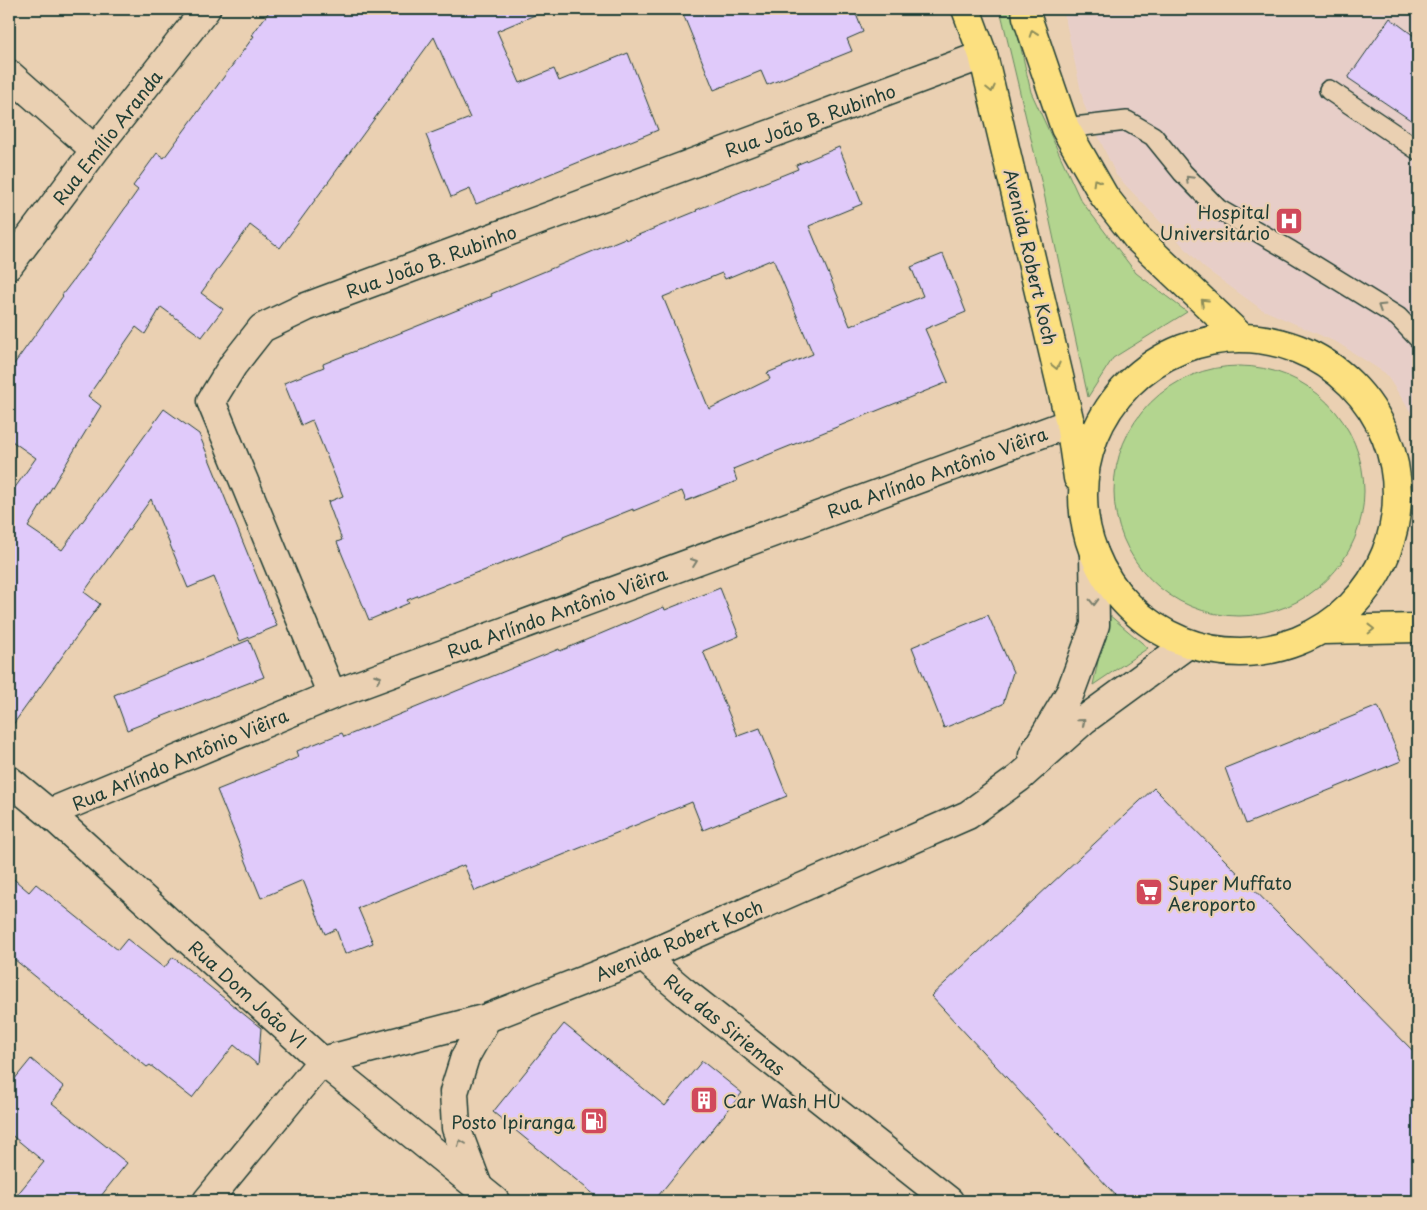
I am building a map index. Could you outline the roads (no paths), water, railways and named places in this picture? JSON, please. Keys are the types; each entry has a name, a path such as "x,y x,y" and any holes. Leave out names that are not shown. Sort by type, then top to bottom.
{"main road":[{"name":"Avenida Robert Koch","path":"966,9 983,55 1070,423 1083,509"},
{"path":"1026,9 1027,17 1065,128 1104,196 1136,238 1240,336"},
{"path":"1240,336 1289,344 1334,367 1369,402 1391,447 1408,501 1389,549 1363,595 1324,630 1280,648 1234,653 1188,644 1148,623 1116,592 1094,553 1083,509 1086,457 1107,409 1142,370 1188,344 1240,336"},
{"path":"1324,630 1418,628"}],"street":[{"name":"Rua Emílio Aranda","path":"9,266 96,150 206,9"},
{"name":"Rua João B. Rubinho","path":"332,695 211,401 233,365 262,328 315,304 983,55"},
{"path":"9,74 96,150"},
{"name":"Rua Arlíndo Antônio Viêira","path":"49,813 332,695 1070,423"},
{"name":"Avenida Robert Koch","path":"1019,778 1070,693 1095,625 1094,553"},
{"name":"Avenida Robert Koch","path":"322,1061 487,1018 643,957 968,815 1019,778 1084,720 1188,644"},
{"name":"Rua Dom João VI","path":"9,780 49,813 322,1061 487,1195"},
{"name":"Rua das Siriemas","path":"643,957 682,990 950,1201"},
{"path":"487,1018 465,1057 454,1092 456,1128 487,1195"},
{"path":"207,1201 322,1061"}],"lane":[{"path":"1329,90 1418,150"},
{"path":"1065,128 1127,121 1153,136 1183,173 1218,208 1398,317 1418,338"}],"place":[{"name":"Hospital Universitário","path":"1289,221"},
{"name":"Super Muffato Aeroporto","path":"1149,892"},
{"name":"Car Wash HU","path":"704,1100"},
{"name":"Posto Ipiranga","path":"594,1121"}]}
